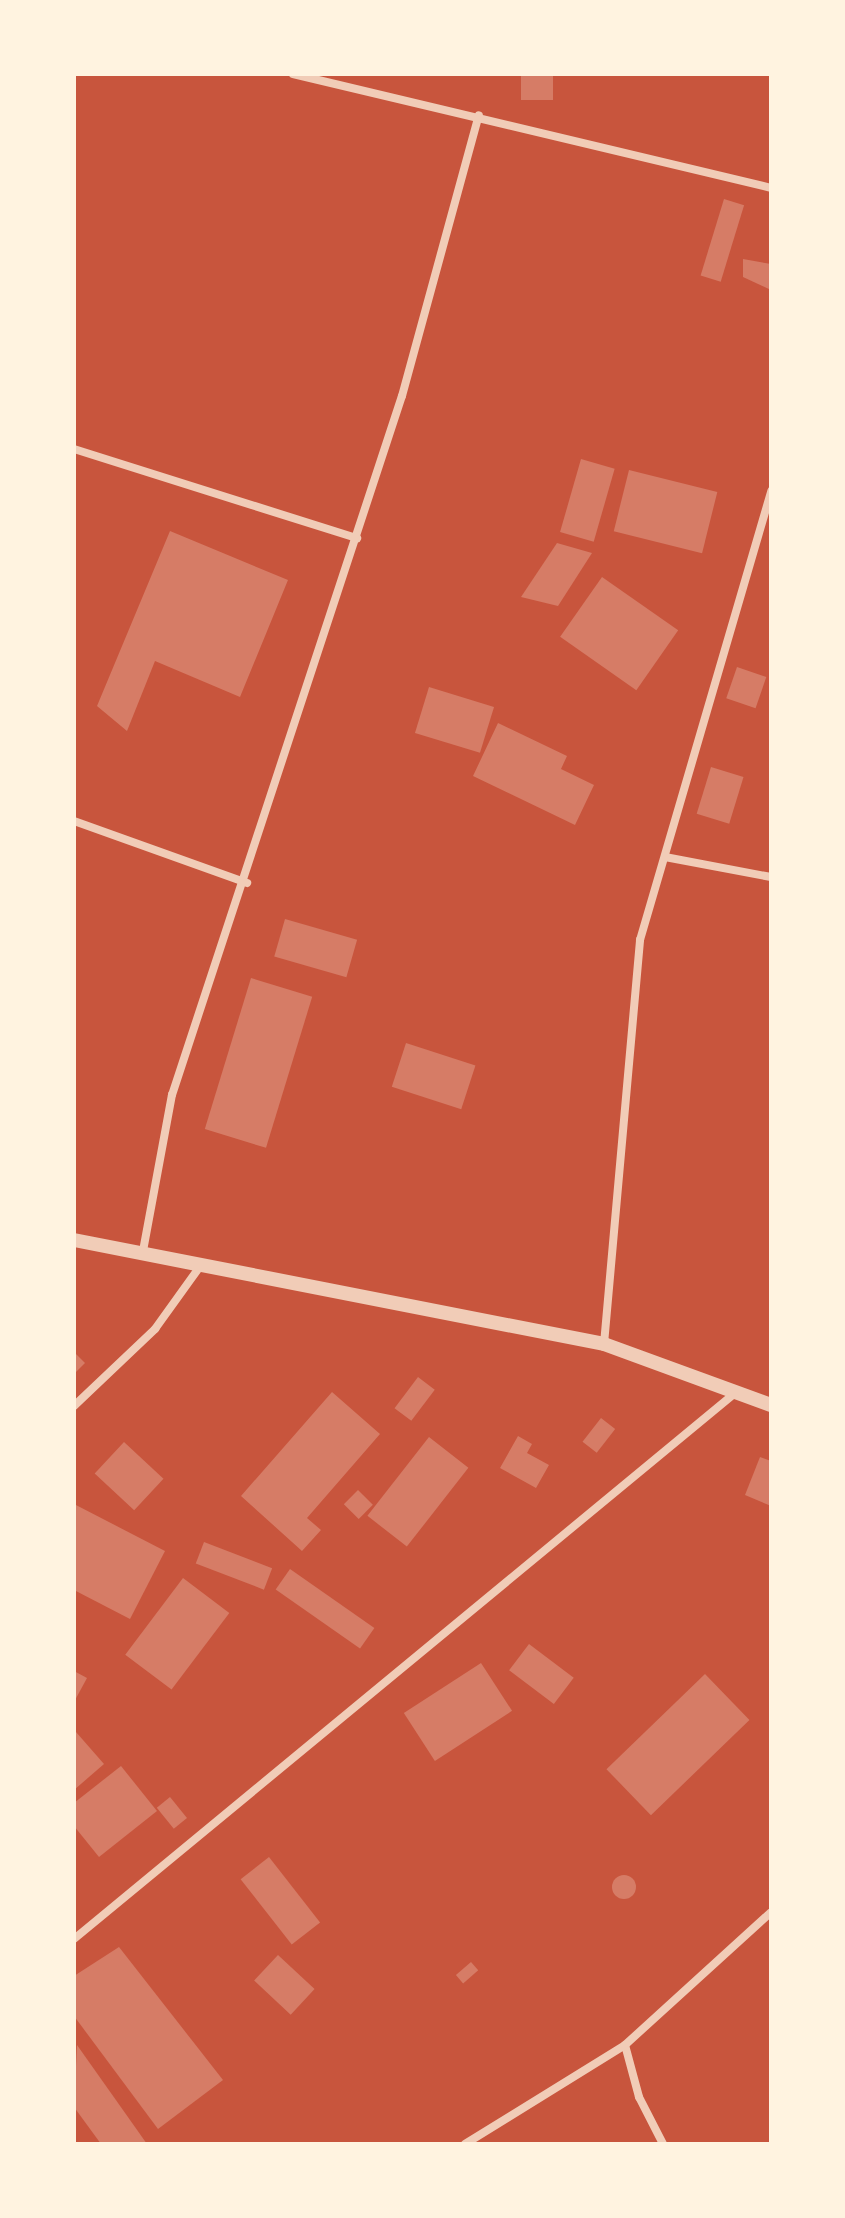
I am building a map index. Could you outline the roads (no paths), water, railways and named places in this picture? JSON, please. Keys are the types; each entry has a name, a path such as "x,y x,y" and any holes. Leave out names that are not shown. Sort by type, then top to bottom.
{"street":[{"path":"293,74 409,107 479,115 771,188"},
{"path":"143,1251 172,1095 247,883 357,538 479,115"},
{"path":"74,449 357,538"},
{"path":"604,1344 626,1046 640,940 771,491"},
{"path":"74,821 247,883"},
{"path":"665,857 771,877"},
{"path":"74,1240 204,1261 604,1344 771,1405"},
{"path":"74,1406 155,1329 204,1261"},
{"path":"74,1939 734,1394"},
{"path":"465,2144 625,2045 771,1912"},
{"path":"625,2045 639,2097 663,2144"}]}
